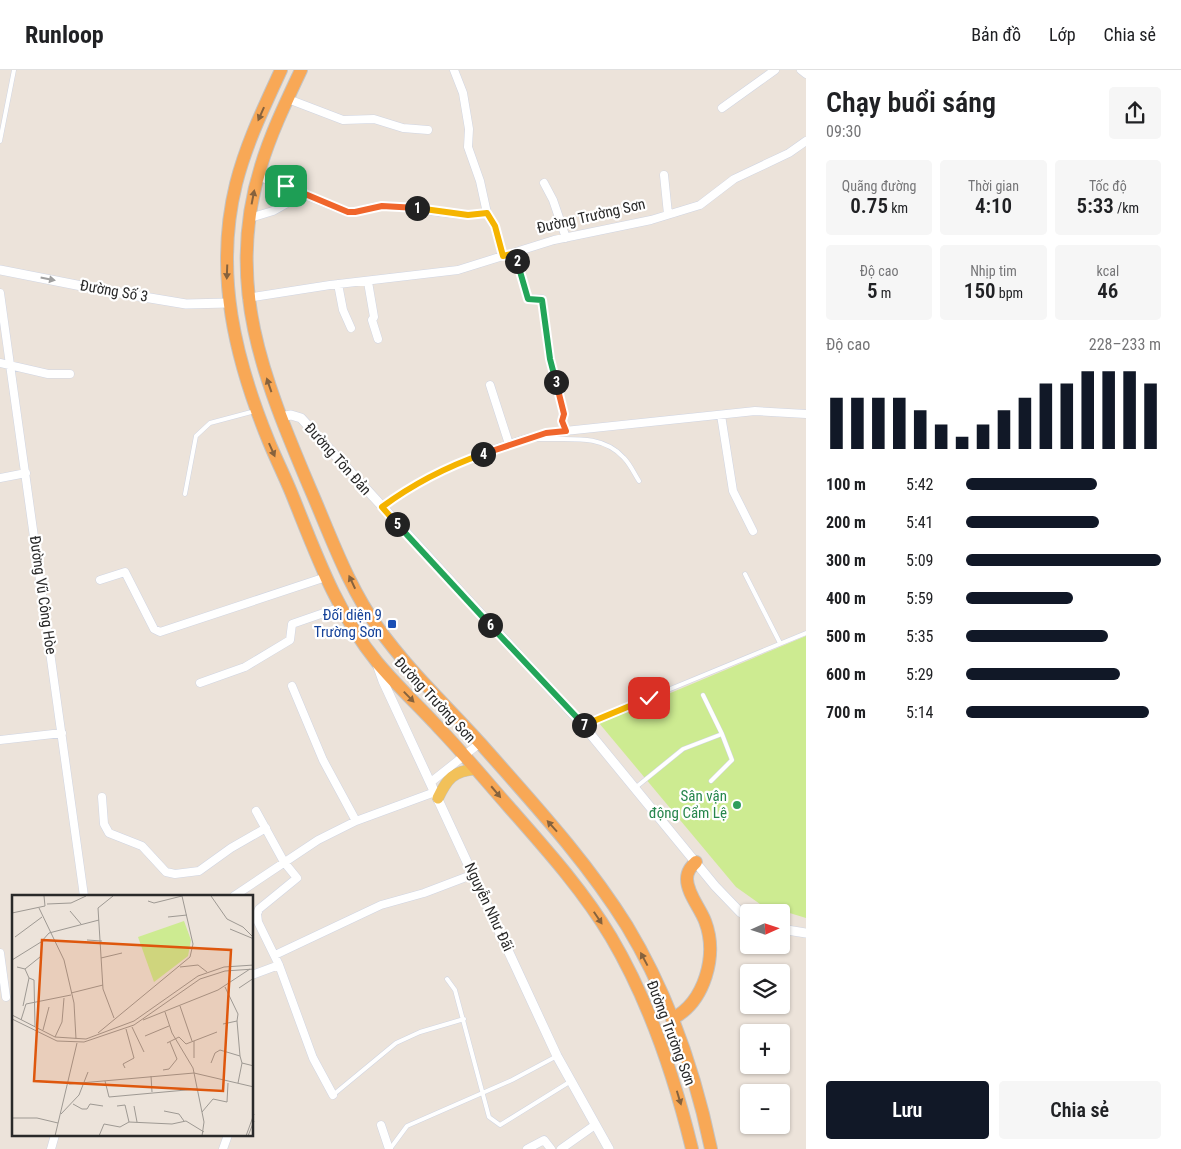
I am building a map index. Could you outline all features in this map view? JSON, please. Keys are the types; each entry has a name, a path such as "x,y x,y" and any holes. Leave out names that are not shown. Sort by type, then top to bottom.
{"highway":[{"name":"Đường Trường Sơn","path":"281,70 254,130 236,185 229,230 226,277 228,303 236,342 257,410 326,577 341,607 377,662 465,755 551,854 611,937 643,1002 669,1064 692,1149"},
{"name":"Đường Trường Sơn","path":"301,70 258,176 246,253 247,298 257,352 280,417 329,532 371,617 425,685 480,743 566,842 627,927 651,971 687,1057 711,1149"},
{"path":"672,1019 682,1014 694,1000 704,982 708,966 709,939 706,923 688,884 688,874 696,862"}],"main road":[{"path":"437,795 451,776 462,770 476,768"}],"street":[{"path":"454,70 463,93 469,129 468,147 480,181 487,213 495,226 503,256"},
{"path":"722,108 775,70"},
{"path":"801,70 806,74"},
{"path":"288,99 344,120 374,120 403,128 428,130"},
{"name":"Đường Trường Sơn","path":"247,298 338,284 458,270 566,238 668,214 700,205 734,179 789,153 806,141"},
{"path":"664,175 668,214"},
{"path":"258,176 305,193 342,210 355,212 382,206 468,215 487,213"},
{"path":"544,183 553,200 566,238"},
{"path":"250,218 273,211 305,193"},
{"path":"515,253 528,299 542,300 550,359 564,414 562,421 566,431"},
{"name":"Đường Số 3","path":"0,270 186,304 228,303"},
{"path":"368,282 374,317 372,320 378,339"},
{"path":"338,284 343,310 350,328"},
{"name":"Đường Vũ Công Hòe","path":"0,293 84,895"},
{"path":"0,363 10,367 48,374 70,374"},
{"path":"490,385 509,444"},
{"path":"382,507 404,490 457,464 527,438 566,431 755,411 806,414"},
{"path":"721,414 733,491 754,531"},
{"name":"Đường Tôn Đản","path":"280,417 291,415 301,418 583,725 696,862 740,912"},
{"path":"0,478 26,473"},
{"path":"100,580 125,572 154,629 160,632 326,577"},
{"path":"200,683 229,674 266,656 290,640 292,624 341,607"},
{"name":"Nguyễn Như Đãi","path":"377,662 383,681 557,1056 609,1149"},
{"path":"292,686 323,760 356,821"},
{"path":"0,740 62,733"},
{"path":"430,782 480,743"},
{"path":"235,895 318,840 356,821 437,795"},
{"path":"102,797 104,824 109,833 142,846 155,861 171,874 202,870 231,848 266,828"},
{"path":"256,811 284,862 297,878 259,909 257,914 258,922 280,965 313,1058 333,1095"},
{"path":"275,955 381,905 413,897 474,874"},
{"path":"790,930 806,933"},
{"path":"0,953 7,997"},
{"path":"254,974 280,965"},
{"path":"380,1125 390,1149"},
{"path":"561,1149 595,1125"},
{"path":"51,1149 54,1136"},
{"path":"223,1149 228,1136"},
{"path":"527,1149 544,1140 551,1149"}],"lane":[{"path":"0,141 14,70"},
{"path":"185,494 196,436 210,423 257,410"},
{"path":"527,438 578,438 606,443 625,458 639,481"},
{"path":"745,574 780,643"},
{"path":"583,725 806,633"},
{"path":"703,695 732,760 711,781"},
{"path":"635,788 683,749 722,734"},
{"path":"447,979 455,990 464,1019 489,1117 500,1125 571,1081"},
{"path":"333,1095 396,1043 420,1032 464,1019"},
{"path":"390,1149 406,1126 483,1093 557,1056"}],"green space":[{"name":"Sân vận động Cẩm Lệ","path":"806,636 806,918 790,913 790,904 760,904 736,887 599,723"}],"place":[{"name":"Đối diện 9 Trường Sơn","path":"392,624"},
{"name":"Sân vận động Cẩm Lệ","path":"737,805"}],"route":[{"path":"286,186 348,212 367,210 376,206 399,206 468,215 487,213 495,226 503,256 515,253 528,299 542,300 550,359 564,414 563,426 566,431 546,433 513,442 457,464 404,490 382,507 583,725 649,698"}]}
